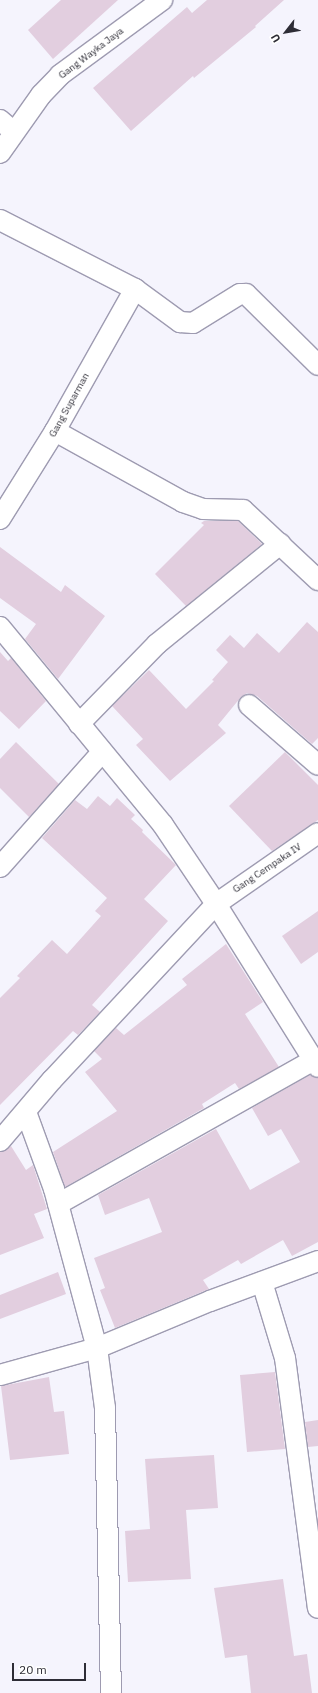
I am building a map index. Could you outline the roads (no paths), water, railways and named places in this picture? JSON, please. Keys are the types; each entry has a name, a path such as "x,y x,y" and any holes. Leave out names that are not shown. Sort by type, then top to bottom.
{"street":[{"name":"Gang Wayka Jaya","path":"0,153 7,126 41,95 60,75 162,0"},
{"path":"0,220 135,289 180,322 193,323 240,294 246,294 318,365"},
{"name":"Gang Suparman","path":"0,519 55,431 135,289"},
{"path":"55,431 183,502 202,509 243,510 318,580"},
{"path":"79,724 157,644 280,544"},
{"path":"0,627 163,825 216,904 316,1063 58,1204"},
{"path":"249,704 318,765"},
{"path":"0,867 102,752"},
{"name":"Gang Cempaka IV","path":"0,1141 52,1080 216,904 318,833"},
{"path":"26,1112 58,1204 97,1348 105,1408 111,1693"},
{"path":"0,1375 97,1348 318,1261"},
{"path":"262,1282 285,1358 318,1608"}]}
